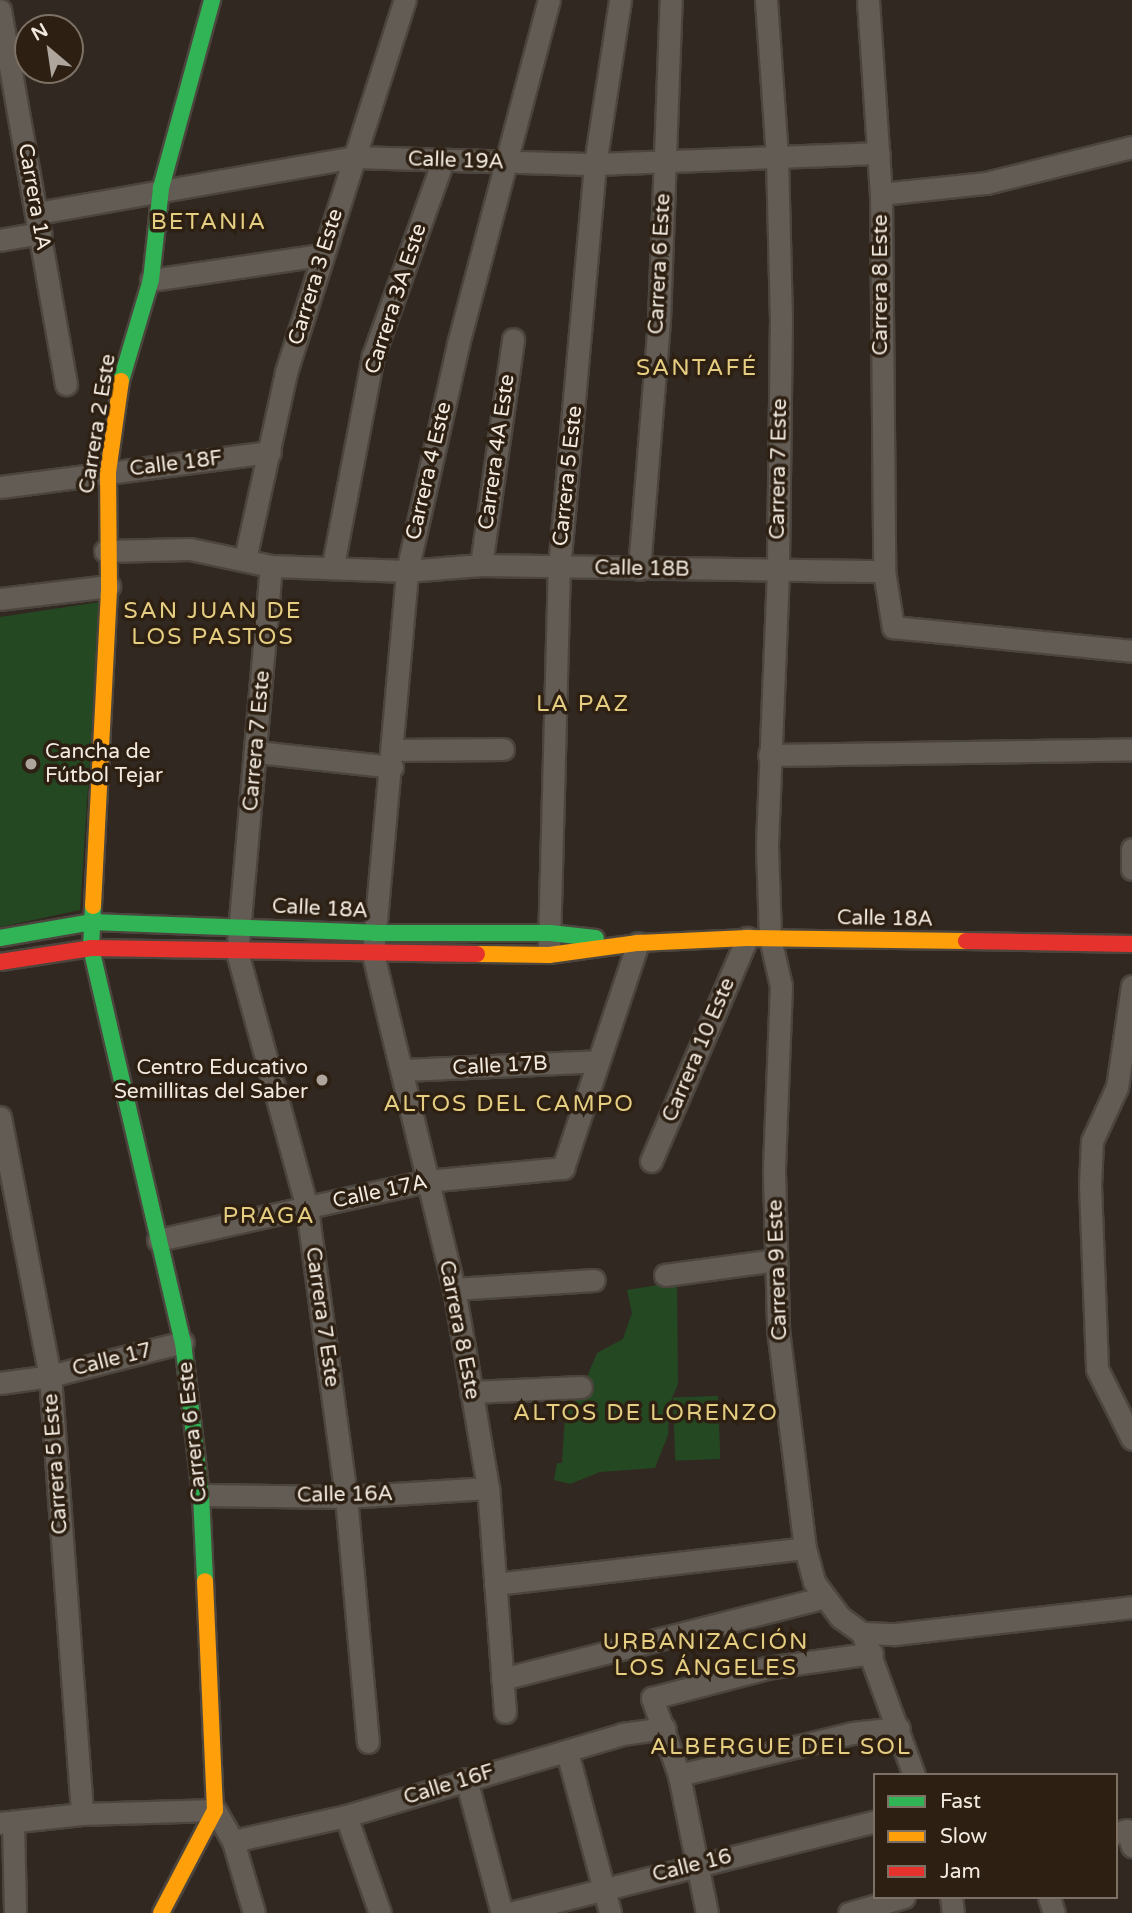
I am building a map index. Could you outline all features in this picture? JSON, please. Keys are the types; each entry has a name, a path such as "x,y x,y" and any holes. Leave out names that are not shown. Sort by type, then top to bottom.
{"street":[{"name":"Carrera 2 Este","path":"91,948 108,586 105,551 108,472 121,382 150,280 160,188 212,0"},
{"name":"Carrera 3 Este","path":"245,559 286,372 321,255 405,0"},
{"name":"Carrera 4 Este","path":"374,943 393,758 407,571 458,344 549,0"},
{"name":"Carrera 5 Este","path":"549,955 559,568 595,164 620,0"},
{"name":"Carrera 6 Este","path":"639,569 665,162 671,0"},
{"name":"Carrera 7 Este","path":"766,0 777,157 778,571 769,755 770,939"},
{"name":"Carrera 8 Este","path":"868,0 881,194 884,570"},
{"name":"Carrera 1A","path":"0,10 66,384"},
{"path":"881,194 986,183 1132,147"},
{"name":"Calle 19A","path":"0,240 38,223 160,188 354,157 595,164 879,153"},
{"name":"Carrera 3A Este","path":"333,565 373,356 443,160"},
{"path":"150,280 321,255"},
{"name":"Carrera 4A Este","path":"481,565 513,339"},
{"name":"Calle 18F","path":"0,487 270,452"},
{"name":"Calle 18B","path":"105,551 190,549 271,566 333,565 407,571 481,565 778,571 884,570"},
{"name":"Carrera 7 Este","path":"271,566 257,752 237,951 307,1208 346,1497 368,1742"},
{"path":"884,570 893,627 1132,651"},
{"path":"0,599 108,586"},
{"path":"257,752 393,758 503,749"},
{"path":"769,755 1132,749"},
{"path":"1132,849 1132,869"},
{"name":"Calle 18A","path":"0,938 92,922 239,925 374,943 549,955 638,943 747,938 1132,944"},
{"name":"Calle 18A","path":"0,962 91,948 237,951 550,933 638,943"},
{"name":"Carrera 10 Este","path":"651,1161 747,938"},
{"name":"Carrera 9 Este","path":"770,939 780,986 776,1260 778,1329 805,1548 822,1598"},
{"name":"Carrera 8 Este","path":"374,943 454,1289 488,1488 505,1712"},
{"path":"598,1061 638,943"},
{"name":"Carrera 6 Este","path":"91,948 183,1342 201,1495 215,1810"},
{"path":"1132,986 1125,1089 1093,1141 1097,1369 1132,1439"},
{"name":"Calle 17B","path":"403,1070 598,1061"},
{"name":"Calle 17A","path":"158,1240 428,1181 563,1168 598,1061"},
{"name":"Carrera 5 Este","path":"0,1117 50,1376 82,1814"},
{"path":"665,1275 776,1260"},
{"path":"454,1289 594,1280"},
{"name":"Calle 17","path":"0,1383 50,1376 183,1342"},
{"path":"471,1392 581,1387"},
{"name":"Calle 16A","path":"201,1495 346,1497 488,1488"},
{"path":"495,1584 805,1548"},
{"path":"502,1679 822,1598 862,1633 872,1653 914,1773"},
{"path":"862,1633 896,1634 1132,1607"},
{"path":"707,1913 695,1865 679,1775 665,1728 652,1698 767,1668 872,1653"},
{"name":"Calle 16F","path":"233,1841 346,1816 622,1734 665,1728"},
{"path":"679,1775 852,1733 899,1728"},
{"path":"567,1752 610,1913"},
{"path":"466,1779 502,1913"},
{"path":"15,1913 7,1823 82,1814 215,1810"},
{"path":"215,1810 233,1841 254,1913"},
{"path":"161,1913 215,1810"},
{"path":"346,1816 380,1913"},
{"name":"Calle 16","path":"510,1913 873,1821"},
{"path":"849,1913 897,1899"}],"green space":[{"name":"Cancha de Fútbol Tejar","path":"100,602 80,910 0,927 0,617"},
{"path":"677,1282 678,1384 669,1405 668,1435 655,1468 600,1472 570,1484 554,1480 557,1463 562,1463 566,1401 579,1396 597,1353 623,1339 632,1313 627,1290"},
{"path":"718,1396 720,1459 675,1461 673,1398"}],"traffic: fast":[{"path":"121,381 151,280 161,188 212,0"},
{"path":"93,906 91,948 183,1342 201,1495 205,1581"},
{"path":"0,938 92,922 375,933 550,933 596,938"}],"traffic: slow":[{"path":"93,906 109,586 108,472 121,381"},
{"path":"477,954 549,955 638,943 747,938 966,941"},
{"path":"161,1913 215,1810 205,1581"}],"traffic: jam":[{"path":"966,941 1132,944"},
{"path":"0,962 91,948 477,954"}],"place":[{"name":"Cancha de Fútbol Tejar","path":"31,764"},
{"name":"Centro Educativo Semillitas del Saber","path":"322,1080"}],"district":[{"name":"BETANIA","path":"209,222"},
{"name":"SANTAFÉ","path":"697,368"},
{"name":"SAN JUAN DE LOS PASTOS","path":"213,624"},
{"name":"LA PAZ","path":"583,704"},
{"name":"ALTOS DEL CAMPO","path":"509,1104"},
{"name":"PRAGA","path":"269,1216"},
{"name":"ALTOS DE LORENZO","path":"646,1413"},
{"name":"URBANIZACIÓN LOS ÁNGELES","path":"706,1655"},
{"name":"ALBERGUE DEL SOL","path":"781,1747"}]}
